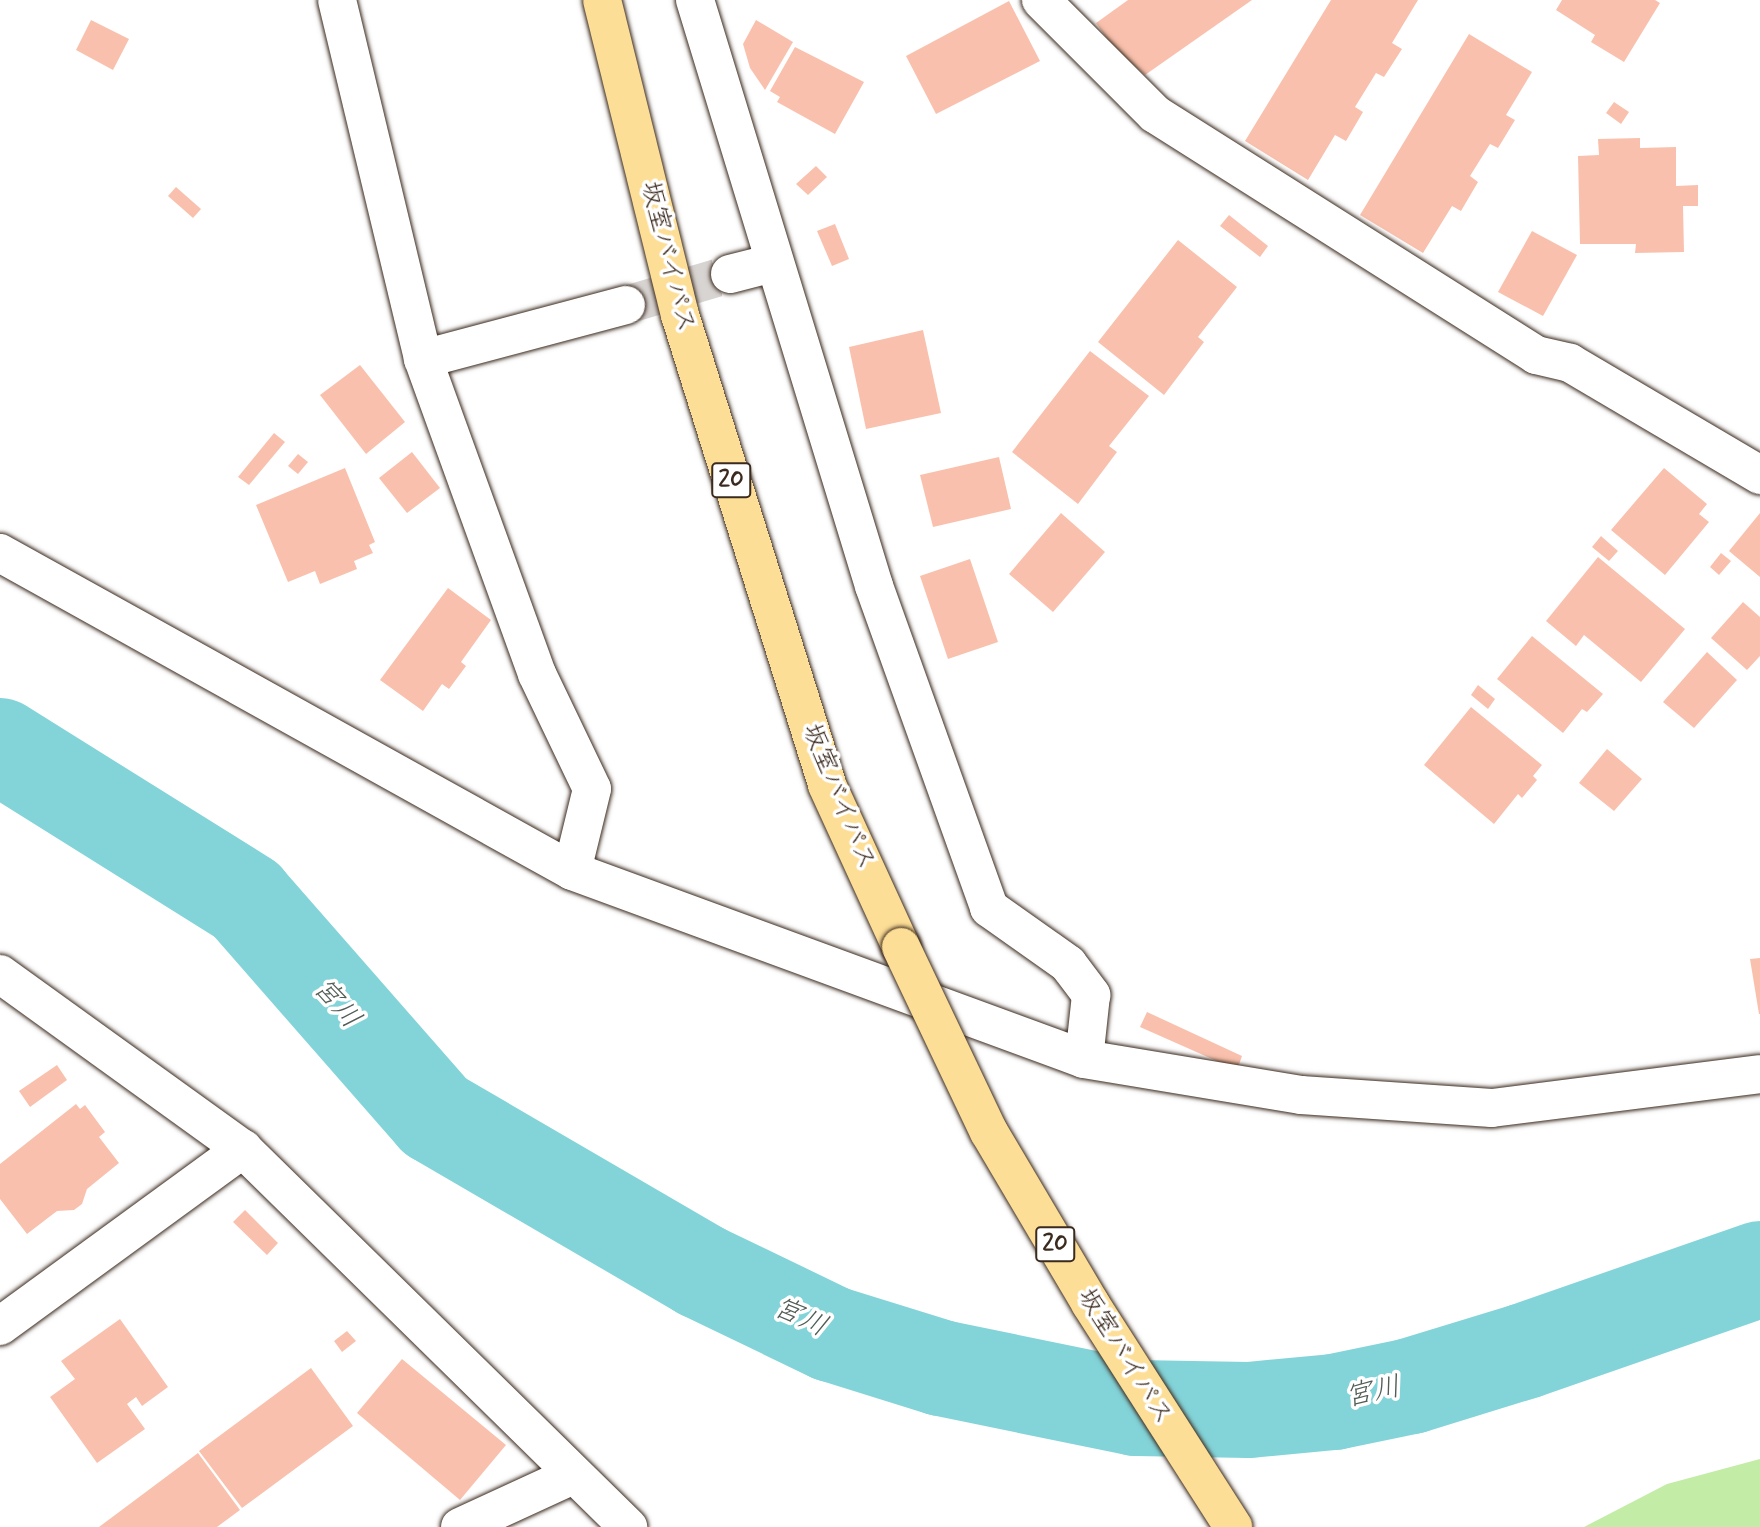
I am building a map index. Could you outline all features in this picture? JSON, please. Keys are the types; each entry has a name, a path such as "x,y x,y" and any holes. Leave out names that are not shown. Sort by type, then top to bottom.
{"highway":[{"name":"坂室バイパス","path":"602,0 680,315 822,772 989,1132 1090,1303 1233,1527"}],"street":[{"path":"337,0 423,359 537,674 592,789 572,871"},
{"path":"695,0 874,586 989,908 1068,964 1091,995 1084,1059"},
{"path":"1041,0 1155,114 1536,355 1570,363 1760,475"},
{"path":"730,274 774,263"},
{"path":"423,359 625,305"},
{"path":"0,553 572,871 1084,1059 1301,1095 1492,1108 1760,1074"},
{"path":"0,974 243,1149 571,1476 628,1527"},
{"path":"0,1325 243,1149"},
{"path":"460,1527 571,1476"}],"green space":[{"path":"1760,1459 1760,1527 1584,1527 1667,1484"}],"building":[{"path":"1128,0 1252,0 1145,75 1113,47 1096,23"},
{"path":"1331,0 1418,0 1392,43 1402,49 1384,77 1376,73 1355,107 1363,112 1346,141 1335,135 1308,180 1245,141"},
{"path":"1562,0 1655,0 1660,3 1624,62 1591,42 1595,35 1556,10"},
{"path":"1009,1 1040,61 936,114 906,56"},
{"path":"91,20 129,39 113,70 76,50"},
{"path":"756,20 793,42 765,90 750,68 743,44"},
{"path":"1469,34 1532,72 1506,115 1515,120 1498,148 1490,144 1470,176 1478,182 1461,211 1452,206 1423,253 1360,215"},
{"path":"795,47 864,82 835,134 777,102 780,97 770,91"},
{"path":"1614,102 1629,112 1621,124 1606,113"},
{"path":"1640,138 1640,148 1676,147 1676,186 1698,185 1698,206 1683,206 1684,252 1635,253 1636,244 1580,244 1578,156 1599,155 1598,139"},
{"path":"816,166 827,177 808,195 796,184"},
{"path":"176,187 201,209 193,218 168,196"},
{"path":"1229,215 1268,246 1260,257 1220,226"},
{"path":"835,224 849,259 832,266 817,231"},
{"path":"1532,231 1577,255 1543,316 1498,292"},
{"path":"1178,240 1237,287 1198,337 1204,342 1164,395 1098,342"},
{"path":"923,330 941,413 866,429 849,347"},
{"path":"1090,351 1149,396 1109,446 1117,452 1078,504 1012,452"},
{"path":"360,365 405,422 366,454 320,395"},
{"path":"274,433 285,442 249,485 238,477"},
{"path":"412,452 440,488 407,513 379,478"},
{"path":"298,454 308,462 298,474 288,466"},
{"path":"999,457 1011,509 933,527 920,475"},
{"path":"345,468 375,542 369,545 373,553 354,561 357,569 320,584 315,571 288,582 256,505"},
{"path":"1664,468 1707,504 1699,514 1709,522 1665,575 1611,530"},
{"path":"1061,513 1105,552 1053,612 1009,574"},
{"path":"1760,513 1760,577 1729,551"},
{"path":"1601,536 1618,551 1609,561 1592,547"},
{"path":"1721,553 1731,561 1719,575 1710,567"},
{"path":"1598,557 1685,629 1641,682 1584,635 1576,646 1546,621"},
{"path":"970,559 998,642 948,659 920,576"},
{"path":"448,588 491,620 461,662 466,666 449,689 442,684 423,711 380,680"},
{"path":"1743,602 1760,617 1760,656 1747,670 1711,638"},
{"path":"1532,636 1603,694 1587,712 1582,709 1563,733 1497,679"},
{"path":"1707,652 1737,680 1694,728 1663,702"},
{"path":"1478,685 1495,699 1488,709 1471,695"},
{"path":"1471,707 1542,765 1533,776 1537,780 1522,798 1518,794 1494,824 1424,765"},
{"path":"1607,749 1642,779 1614,811 1579,783"},
{"path":"1760,958 1760,1014 1759,1014 1750,959"},
{"path":"1147,1012 1242,1056 1237,1070 1140,1027"},
{"path":"57,1065 67,1080 30,1107 19,1091"},
{"path":"76,1104 80,1109 85,1105 105,1132 99,1137 119,1163 87,1189 82,1204 74,1210 57,1211 27,1234 0,1199 0,1164"},
{"path":"245,1210 278,1243 267,1255 233,1222"},
{"path":"120,1319 168,1387 142,1406 136,1397 127,1404 145,1429 97,1463 50,1397 75,1379 61,1361"},
{"path":"347,1331 356,1341 342,1352 334,1341"},
{"path":"402,1359 506,1445 460,1500 357,1413"},
{"path":"311,1368 353,1426 242,1508 199,1451"},
{"path":"198,1453 240,1510 217,1527 99,1527"}],"waterway":[{"name":"宮川","path":"0,746 246,900 435,1116 701,1271 832,1334 941,1368 1136,1408 1249,1410 1334,1402 1411,1386 1525,1351 1760,1269"}],"tunnel":[{"path":"626,305 730,274"}]}
